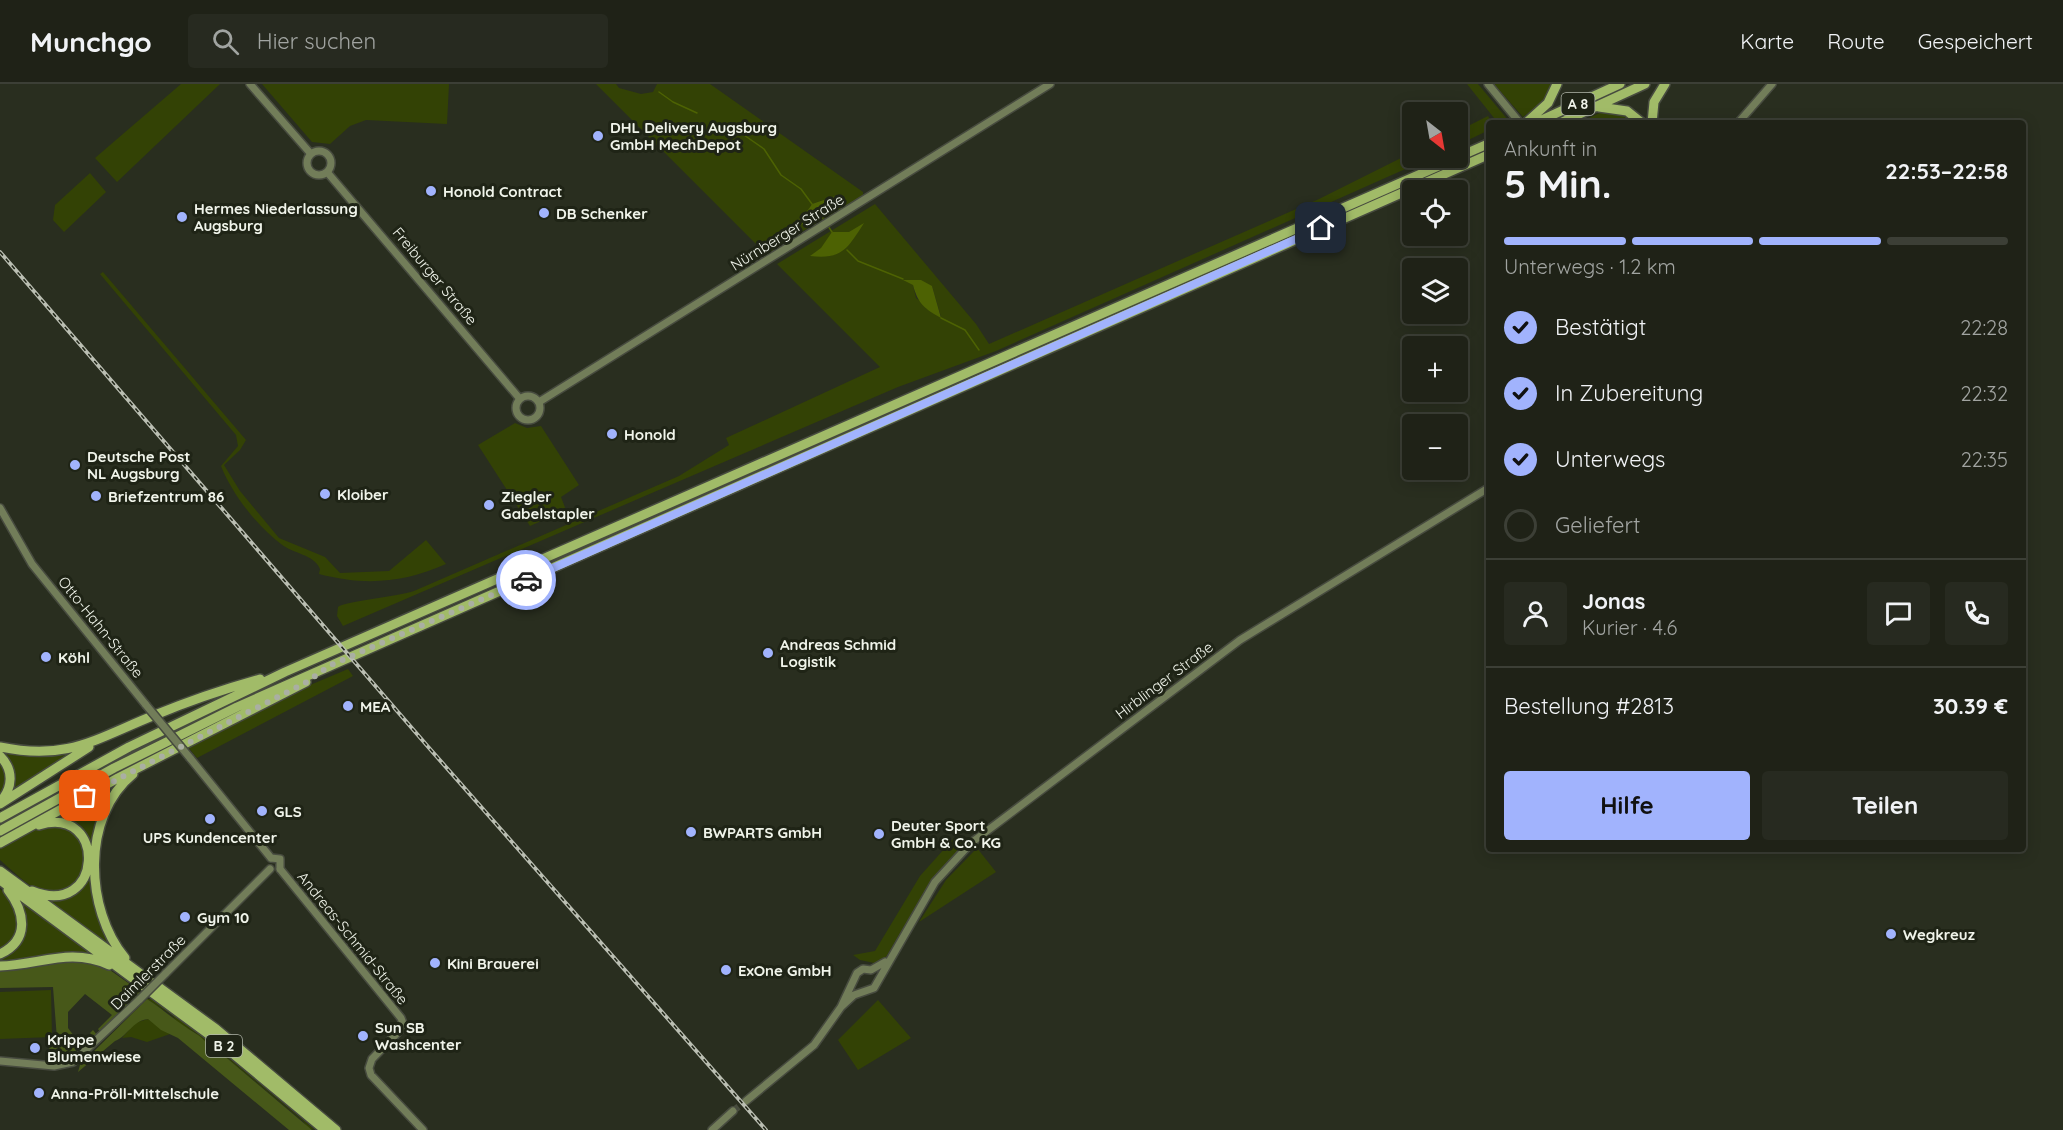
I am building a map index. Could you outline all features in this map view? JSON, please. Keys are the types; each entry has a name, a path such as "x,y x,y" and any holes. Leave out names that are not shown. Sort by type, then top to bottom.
{"highway":[{"path":"1529,120 1548,103 1557,84"},
{"name":"A 8","path":"1542,120 1620,84"},
{"name":"A 8","path":"1567,120 1645,84"},
{"path":"1652,120 1654,102 1665,84"},
{"path":"1596,107 1623,109 1639,120"},
{"path":"1468,153 1486,145"},
{"path":"0,831 163,743 331,665 1486,156"},
{"path":"0,818 129,747 285,672 1433,168"},
{"path":"0,843 145,764 305,683 331,665"},
{"path":"0,747 51,753 101,739 193,701 285,672"},
{"path":"0,803 101,739"},
{"path":"0,756 8,766 10,780 9,789 0,803"},
{"path":"134,973 113,943 102,918 95,862 97,841 108,805 126,779 145,764"},
{"path":"20,886 45,896 65,894 82,882 90,861 85,841 68,825 46,823 23,831"},
{"path":"0,877 21,908 22,920 14,943 0,954"},
{"name":"B 2","path":"0,877 244,1052 336,1130"},
{"name":"B 2","path":"0,877 20,886 134,973 233,1052 325,1130"},
{"path":"0,966 57,956 81,956 134,973"}],"street":[{"path":"250,84 311,154"},
{"name":"Nürnberger Straße","path":"539,402 1050,84"},
{"path":"1488,84 1518,120"},
{"path":"1741,120 1772,84"},
{"path":"321,152 328,155 331,165 327,172 318,175 311,172 308,163 311,154 321,152"},
{"name":"Freiburger Straße","path":"327,172 520,399"},
{"path":"529,396 539,402 538,414 528,419 520,417 517,410 520,399 529,396"},
{"name":"Hirblinger Straße","path":"841,1006 862,991 874,989 877,979 899,945 923,899 949,865 971,843 1240,640 1486,489"},
{"name":"Otto-Hahn-Straße","path":"0,508 32,564 271,858"},
{"path":"271,858 268,863 270,868 280,869"},
{"name":"Andreas-Schmid-Straße","path":"271,858 280,859 280,869 404,1026 372,1059 369,1068 371,1075 423,1130"},
{"name":"Daimlerstraße","path":"0,1060 54,1066 67,1064 88,1050 270,868"},
{"name":"Hirblinger Straße","path":"746,1101 810,1049 841,1006 859,972 871,970 883,964 899,945"},
{"path":"871,970 877,979"},
{"path":"855,982 862,991"},
{"path":"714,1128 734,1112"}],"shaded area":[{"path":"181,84 220,84 117,182 95,158"},
{"path":"262,84 449,84 447,124 366,120 350,126 330,144 312,142"},
{"path":"596,84 616,84 619,88 641,94 653,92 657,84 710,84 863,192 863,196 779,245 767,255","holes":["835,196 842,199 823,219 792,229 812,204"]},
{"path":"1467,84 1478,84 1508,120 1496,120"},
{"path":"1494,84 1553,84 1545,101 1523,117"},
{"path":"1604,111 1622,113 1631,120 1584,120"},
{"path":"1488,116 1490,120 1486,120 1486,131 1468,140 1468,126"},
{"path":"1402,158 1402,168 1408,168 996,351 898,387 343,626 337,616 338,607 342,605 414,591 679,476 729,445 726,438 880,367 777,264 875,204 976,324 989,344 1319,199","holes":["913,285 932,286 941,317 916,298"]},
{"path":"90,173 106,192 64,232 53,220 55,205"},
{"path":"835,196 842,199 823,219 805,223 791,230 812,204"},
{"path":"864,223 848,245 837,254 821,257 810,256 821,248 832,232 849,232"},
{"path":"103,272 246,440 240,450 224,465 240,491 279,538 325,557 340,573 389,571 426,540 446,564 414,575 384,581 336,578 319,574 320,569 313,560 286,547 272,537 238,498 221,466 238,446 236,435 100,274"},
{"path":"903,280 921,280 932,286 941,318 923,305 913,285"},
{"path":"515,423 527,428 541,426 579,485 561,497 566,510 530,526 478,445"},
{"path":"348,669 353,676 197,758 188,747 296,691"},
{"path":"0,748 74,751 0,799"},
{"path":"120,781 104,808 94,886 119,955 40,896 53,899 86,881 82,833 51,819"},
{"path":"42,824 66,825 78,833 85,844 84,869 67,889 55,893 35,888 0,860 0,848"},
{"path":"961,837 965,840 965,844 940,870 924,892 886,957 879,964 860,960 853,955 875,951 920,876 954,838"},
{"path":"977,848 996,872 919,922 946,880"},
{"path":"0,889 13,904 18,920 14,937 0,952"},
{"path":"20,900 102,959 64,954 0,963 0,957 17,938 23,925 24,918"},
{"path":"76,961 107,968 141,992 100,1032 98,1029 112,1015 85,994 68,1012 68,1028 80,1044 92,1035 90,1033 93,1030 97,1035 71,1054 67,1052 50,1059 49,1043 57,1039 53,987 0,988 0,971"},
{"path":"51,990 52,1037 0,1039 0,992"},
{"path":"147,999 151,999 201,1035 315,1130 308,1128 303,1121 215,1048 205,1044 196,1033 178,1023 172,1015"},
{"path":"147,999 215,1048 312,1130 289,1130 178,1038 161,1030 148,1019 134,1026 78,1072 80,1065"},
{"path":"878,1000 911,1038 858,1070 838,1040"},
{"path":"148,1019 170,1034 147,1042 131,1037 122,1038 135,1023"}],"waterway":[{"path":"659,92 673,102 697,113"},
{"path":"741,133 764,149 781,175 801,189 812,204"},
{"path":"828,226 832,232"},
{"path":"847,250 858,261 903,279"},
{"path":"941,318 965,330 979,350"}],"tunnel":[{"path":"733,1111 746,1101"}],"railway":[{"path":"0,252 430,749 766,1130"}],"way so far":[{"path":"85,796 305,683 331,665 452,610 526,580"}],"place":[{"name":"DHL Delivery Augsburg GmbH MechDepot","path":"598,136"},
{"name":"Honold Contract","path":"431,191"},
{"name":"DB Schenker","path":"544,213"},
{"name":"Hermes Niederlassung Augsburg","path":"182,217"},
{"name":"Honold","path":"612,434"},
{"name":"Deutsche Post NL Augsburg","path":"75,465"},
{"name":"Kloiber","path":"325,494"},
{"name":"Briefzentrum 86","path":"96,496"},
{"name":"Ziegler Gabelstapler","path":"489,505"},
{"name":"Andreas Schmid Logistik","path":"768,653"},
{"name":"Köhl","path":"46,657"},
{"name":"MEA","path":"348,706"},
{"name":"GLS","path":"262,811"},
{"name":"UPS Kundencenter","path":"210,819"},
{"name":"BWPARTS GmbH","path":"691,832"},
{"name":"Deuter Sport GmbH & Co. KG","path":"879,834"},
{"name":"Gym 10","path":"185,917"},
{"name":"Wegkreuz","path":"1891,934"},
{"name":"Kini Brauerei","path":"435,963"},
{"name":"ExOne GmbH","path":"726,970"},
{"name":"Sun SB Washcenter","path":"363,1036"},
{"name":"Krippe Blumenwiese","path":"35,1048"},
{"name":"Anna-Pröll-Mittelschule","path":"39,1093"}],"route":[{"path":"526,580 1321,228"}]}
